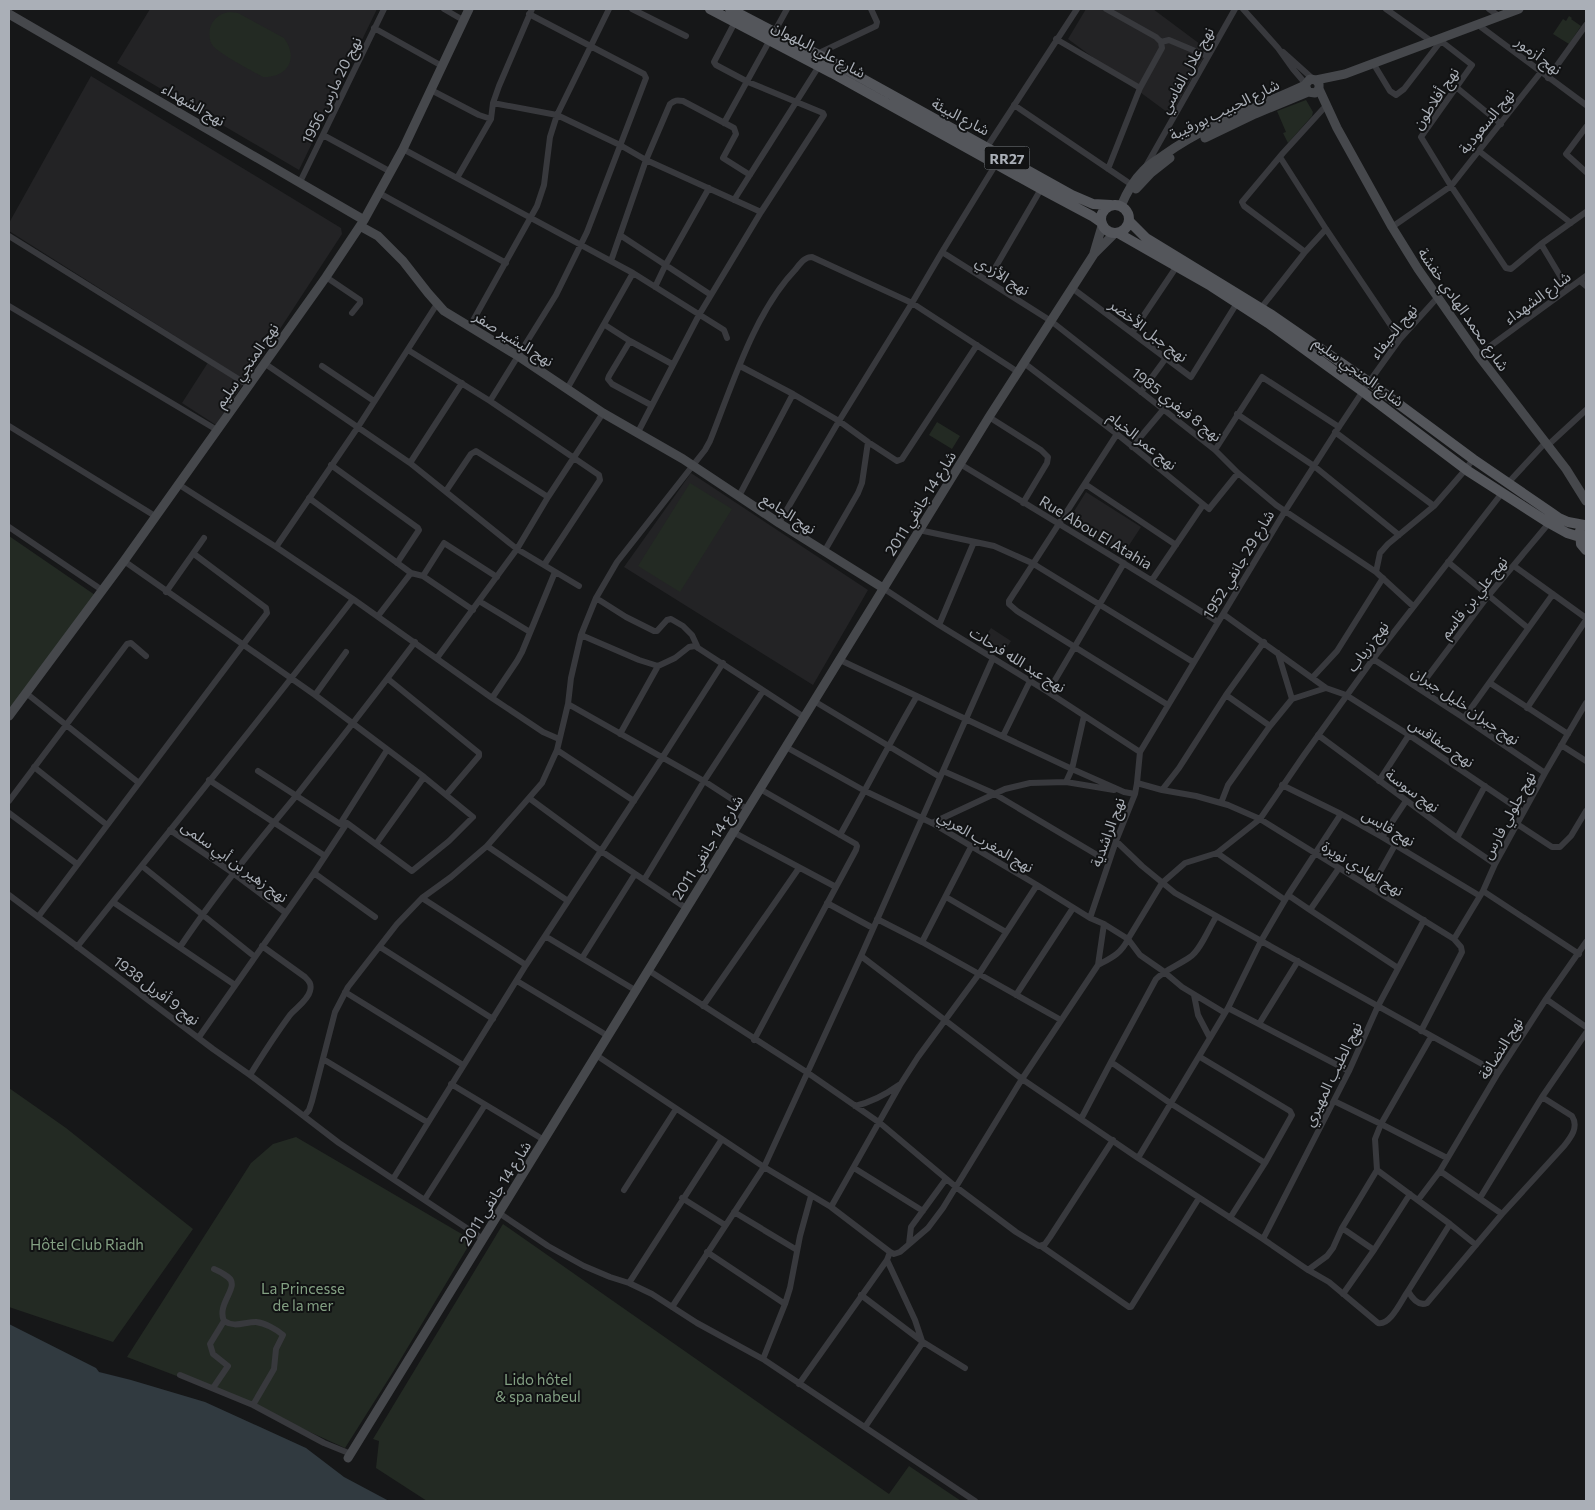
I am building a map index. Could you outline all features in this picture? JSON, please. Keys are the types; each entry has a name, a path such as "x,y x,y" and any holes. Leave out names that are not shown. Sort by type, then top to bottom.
{"main road":[{"name":"شارع علي البلهوان","path":"710,9 735,22 817,54 889,99"},
{"name":"شارع علي البلهوان","path":"730,9 819,66 889,99"},
{"name":"RR27","path":"889,99 902,106"},
{"name":"شارع البيئة","path":"902,106 987,147 1086,202 1119,207"},
{"name":"شارع البيئة","path":"902,106 996,164 1092,216 1102,224"},
{"path":"1107,207 1119,207 1129,216 1129,221 1123,231 1117,233 1108,231 1102,224 1102,214 1107,207"},
{"name":"شارع المنجي سليم","path":"1129,221 1146,238 1261,308 1369,382 1473,459 1559,518 1568,522 1585,524"},
{"name":"شارع المنجي سليم","path":"1117,233 1177,266 1268,323 1502,494 1567,533 1580,537"},
{"path":"1585,524 1580,537 1586,550"}],"street":[{"name":"نهج 20 مارس 1956","path":"300,182 384,9"},
{"path":"444,9 463,20"},
{"name":"نهج المنجي سليم","path":"9,716 124,561 264,362 326,278 362,223 391,172 469,9"},
{"path":"470,326 537,206 544,185 550,137 557,115 609,9"},
{"path":"632,9 686,36"},
{"path":"724,123 787,9"},
{"path":"817,54 876,26 877,22 871,9"},
{"path":"987,147 1076,9"},
{"path":"1106,9 1156,38 1161,42 1162,48 1140,88 1108,169"},
{"name":"نهج علال الفاسي","path":"1144,170 1235,9"},
{"path":"1243,9 1312,86"},
{"path":"1373,63 1390,90 1396,94 1404,89 1436,41 1386,9"},
{"path":"1489,9 1499,16"},
{"name":"شارع الحبيب بورقيبة","path":"1119,207 1132,185 1144,170 1172,149 1196,135 1244,112 1519,9"},
{"path":"457,178 490,119 499,86 531,11 644,74 646,78 594,216 581,245 556,295 490,401"},
{"name":"نهج الشهداء","path":"9,14 300,182 362,223"},
{"path":"637,434 672,364 710,295 824,115 748,82 716,65 714,62 735,22"},
{"name":"نهج أزمور","path":"1477,24 1548,78 1585,103"},
{"path":"1548,78 1586,25"},
{"path":"374,28 442,66"},
{"path":"1056,39 1140,88"},
{"path":"1161,42 1169,40 1207,56"},
{"name":"نهج أفلاطون","path":"1436,41 1472,65 1421,137 1451,186"},
{"path":"734,200 819,66"},
{"name":"نهج السعودية","path":"1392,227 1451,186 1541,72"},
{"name":"شارع الحبيب بورقيبة","path":"1119,207 1130,199 1139,184 1150,173 1184,149 1312,86"},
{"name":"شارع محمد الهادي خفشة","path":"1312,86 1323,109 1337,128"},
{"name":"شارع محمد الهادي خفشة","path":"1312,86 1392,227 1437,298 1478,355 1566,469 1586,499"},
{"path":"1456,87 1501,124"},
{"path":"431,90 478,115 490,119"},
{"path":"610,261 646,160 670,104 674,101 683,101 734,128 736,132 723,156 724,160 750,175"},
{"path":"493,103 557,115 620,145 646,160 761,212"},
{"path":"1014,105 1132,185"},
{"path":"1305,252 1242,204 1280,157 1323,109"},
{"path":"1586,127 1566,153 1586,172"},
{"path":"323,135 391,172"},
{"path":"402,149 633,274 724,330 728,338"},
{"path":"1479,150 1571,223"},
{"path":"1280,157 1400,339"},
{"path":"779,523 996,164"},
{"path":"1451,186 1506,268 1511,269 1541,244 1586,212"},
{"path":"655,287 709,188"},
{"path":"988,280 1041,189"},
{"path":"379,193 506,263"},
{"name":"نهج البشير صفر","path":"362,223 403,261 444,311 518,356 603,413 682,459"},
{"path":"1094,254 1102,224"},
{"path":"1261,308 1305,252 1326,229"},
{"path":"1094,254 1117,233"},
{"path":"620,235 710,295"},
{"path":"9,236 248,385"},
{"path":"1541,244 1568,289"},
{"name":"نهج الأزدي","path":"942,252 1051,320"},
{"name":"شارع 14 جانفي 2011","path":"350,1456 883,588 989,417 1094,254"},
{"path":"302,1114 308,1110 312,1101 335,1012 345,992 397,924 422,898 451,877 487,846 542,783 556,750 568,704 570,678 581,635 596,598 616,562 693,466 710,441 740,366 765,312 784,282 806,258 812,257 912,303 1018,372"},
{"path":"1132,333 1177,266"},
{"path":"567,389 633,274"},
{"name":"شارع الشهداء","path":"1478,355 1586,276"},
{"path":"326,278 360,300 352,313"},
{"path":"1580,281 1586,286"},
{"name":"نهج جبل الأخضر","path":"1072,288 1191,377 1237,303"},
{"name":"نهج الحيفاء","path":"1362,391 1400,339 1437,298"},
{"path":"276,547 358,427 437,304"},
{"path":"9,306 217,430"},
{"name":"نهج 8 فيفري 1985","path":"1051,320 1215,450 1238,473 1285,511 1376,572 1413,606"},
{"path":"605,325 672,364"},
{"path":"630,341 608,379 612,384 651,405"},
{"path":"740,366 839,421 897,461 902,459 977,344"},
{"path":"408,350 490,401 599,475 600,480 544,565"},
{"path":"1141,392 1166,358"},
{"path":"264,362 410,463 517,548 579,586"},
{"name":"نهج عمر الخيام","path":"1024,363 1117,434 1203,505"},
{"path":"322,366 374,400"},
{"path":"1215,450 1263,377 1337,430 1434,506"},
{"path":"410,463 462,383"},
{"name":"شارع 29 جانفي 1952","path":"1140,752 1285,511 1362,391"},
{"path":"739,496 793,394"},
{"path":"1132,448 1163,410"},
{"path":"437,658 517,548 603,413"},
{"path":"1508,483 1546,444 1585,413"},
{"path":"1237,414 1314,466 1399,535"},
{"path":"989,417 1048,457 1047,463 1023,502"},
{"path":"9,426 155,516"},
{"path":"1117,434 1032,564 1009,604 1168,705"},
{"path":"824,552 862,483 868,442"},
{"path":"446,491 471,454 476,451 548,497"},
{"name":"نهج الجامع","path":"682,459 824,552 883,588"},
{"path":"1376,572 1380,553 1388,544 1434,506 1473,459"},
{"name":"Rue Abou El Atahia","path":"960,464 1218,622"},
{"path":"331,465 418,528 419,530 397,563"},
{"path":"1152,580 1203,505 1209,509 1238,473"},
{"path":"178,484 378,616 492,698 543,732 559,739"},
{"path":"1085,484 1176,545"},
{"name":"نهج زرياب","path":"1098,965 1116,956 1124,948 1162,883 1185,864 1217,853 1260,819 1282,785 1373,658 1502,494"},
{"path":"309,498 411,573 423,576 473,610"},
{"name":"نهج علي بن قاسم","path":"1419,688 1488,596 1550,523"},
{"path":"9,527 102,590"},
{"path":"919,530 994,546 1032,564 1193,662"},
{"path":"166,592 204,538"},
{"path":"939,625 974,542"},
{"path":"423,576 444,543 496,577"},
{"path":"38,917 76,864 267,613 268,610 194,554"},
{"path":"124,561 315,695 424,777 473,816 473,818 414,870 410,870 376,844 295,796 258,771"},
{"path":"1448,562 1528,628"},
{"path":"1048,692 1124,563"},
{"path":"1514,566 1586,619 1526,708"},
{"path":"492,698 517,661 556,572"},
{"path":"378,616 411,573"},
{"path":"1312,678 1337,651 1383,578"},
{"name":"نهج عبد الله فرحات","path":"883,588 1140,752"},
{"path":"1464,718 1553,594"},
{"path":"596,598 626,617 654,631 657,631 667,620 671,619 692,635 698,648"},
{"path":"77,947 353,599"},
{"path":"479,601 530,632"},
{"name":"نهج صفاقس","path":"1223,614 1326,688 1346,696 1409,735 1523,812"},
{"path":"581,635 638,660 658,666"},
{"path":"180,948 202,914 233,873 353,724 415,642"},
{"path":"1162,790 1180,768 1226,695 1264,642"},
{"path":"9,801 127,644 131,643 146,656"},
{"path":"620,734 658,666 675,658 692,646 722,663 804,717"},
{"path":"315,695 346,652"},
{"path":"1278,653 1292,699"},
{"path":"672,1307 764,1167 878,919 993,658"},
{"name":"نهج جبران خليل جبران","path":"1373,658 1545,773"},
{"path":"840,660 1124,792"},
{"path":"393,1179 526,965 722,663"},
{"path":"388,679 479,753 446,795"},
{"path":"1003,736 1030,681"},
{"path":"1490,683 1568,734"},
{"path":"1221,803 1228,785 1284,707 1292,699 1326,688"},
{"path":"644,880 704,781 763,691"},
{"path":"26,693 139,783"},
{"path":"1226,695 1270,726"},
{"path":"840,835 917,696"},
{"path":"814,701 888,746 941,774 993,793 1109,862"},
{"name":"نهج جلولي فارس","path":"1454,939 1481,894 1523,812 1586,703"},
{"path":"568,704 704,781 747,809"},
{"path":"1066,782 1072,769 1084,716"},
{"name":"نهج سوسة","path":"1318,735 1456,838 1495,864"},
{"path":"1380,781 1409,735"},
{"path":"1561,745 1586,760"},
{"name":"نهج المغرب العربي","path":"786,747 865,791 932,823 1090,918 1104,924 1128,939 1140,955 1194,995 1226,1011 1259,1024 1349,1071"},
{"path":"199,1037 314,874 387,750"},
{"path":"556,750 634,801"},
{"name":"نهج الراشدية","path":"1090,918 1116,841 1135,794 1140,752"},
{"path":"34,767 107,825"},
{"path":"376,844 424,777"},
{"path":"209,780 325,856"},
{"path":"932,823 993,793 1030,783 1066,782 1135,794"},
{"name":"نهج الهادي نويرة","path":"1137,783 1221,803 1260,819 1454,939"},
{"name":"نهج قابس","path":"1282,785 1342,814 1481,894 1579,954"},
{"path":"1456,838 1485,786"},
{"path":"754,1040 857,846 760,789"},
{"path":"529,798 634,874 686,908"},
{"path":"1382,837 1406,801"},
{"path":"1517,824 1552,847 1560,848 1571,836 1586,811"},
{"path":"9,813 76,864"},
{"path":"1138,1158 1226,1011 1261,941 1342,814"},
{"name":"نهج زهير بن أبي سلمى","path":"170,830 233,873 286,913"},
{"path":"733,832 836,887"},
{"path":"1116,841 1175,893 1498,1074"},
{"path":"1371,888 1395,845"},
{"path":"487,846 568,901"},
{"path":"922,942 971,847"},
{"path":"1217,853 1287,898 1310,910 1398,968"},
{"path":"142,866 254,957"},
{"path":"703,1006 799,868"},
{"path":"1310,910 1338,868"},
{"path":"314,874 376,916"},
{"path":"582,958 634,874"},
{"path":"831,1207 900,1085 918,1057 979,974 1037,885"},
{"name":"نهج 9 أفريل 1938","path":"9,895 250,1074 339,1143 483,1239"},
{"path":"946,896 1006,932"},
{"path":"422,898 526,965"},
{"path":"113,902 236,985"},
{"path":"828,903 873,928"},
{"path":"1016,995 1073,908"},
{"path":"1081,1120 1156,978 1163,971 1195,953 1216,917"},
{"path":"878,919 1061,1020"},
{"name":"نهج الطيب المهيري","path":"1263,1239 1349,1071 1378,1006 1424,920"},
{"path":"596,1055 764,1167 831,1207 894,1254 900,1252 928,1228 944,1208 1022,1079 1098,965 1104,924"},
{"path":"545,936 635,990"},
{"path":"1421,1030 1462,952 1462,947 1454,939"},
{"name":"نهج النضافة","path":"1418,1200 1440,1171 1498,1074 1546,999 1586,945"},
{"path":"250,1074 273,1039 311,989 310,983 305,977 262,946"},
{"path":"380,947 493,1019"},
{"path":"861,956 1022,1079 1138,1158 1329,1282 1378,1323 1381,1324 1389,1319 1450,1224"},
{"path":"1259,1024 1298,961"},
{"path":"648,970 808,1073 880,1123 946,1179 1016,1232 1041,1246 1129,1307 1131,1307 1199,1198"},
{"path":"517,981 608,1036"},
{"path":"345,992 463,1065"},
{"path":"1194,995 1198,1015 1210,1038"},
{"path":"1546,999 1586,1027"},
{"path":"1480,1198 1542,1097 1586,1034"},
{"path":"1308,1270 1327,1256 1333,1248 1342,1228 1376,1170 1375,1139 1381,1124 1432,1037"},
{"path":"1200,1056 1291,1113 1291,1118 1265,1163 1230,1218"},
{"path":"323,1059 427,1122"},
{"path":"1111,1062 1170,1104 1265,1163"},
{"path":"451,1084 544,1140"},
{"path":"855,1106 870,1103 900,1085"},
{"path":"1408,1291 1416,1301 1424,1304 1427,1303 1573,1134 1575,1125 1572,1116 1542,1097"},
{"path":"1334,1101 1447,1158"},
{"path":"425,1199 485,1105"},
{"path":"624,1190 676,1109"},
{"path":"629,1283 682,1198 722,1139"},
{"path":"1041,1246 1050,1237 1113,1140"},
{"path":"854,1168 923,1211"},
{"path":"1376,1170 1476,1245"},
{"path":"1440,1171 1502,1214"},
{"path":"909,1244 911,1227 946,1179"},
{"path":"1344,1294 1410,1194"},
{"path":"763,1359 790,1288 805,1215 812,1196"},
{"path":"682,1198 725,1225"},
{"path":"734,1212 797,1250"},
{"path":"499,1213 548,1246 584,1266 652,1294 763,1359 975,1501"},
{"path":"1342,1228 1374,1250"},
{"path":"707,1252 785,1304"},
{"path":"799,1384 887,1260 890,1252"},
{"path":"887,1260 915,1320 923,1342"},
{"path":"214,1269 229,1277 232,1284 222,1310 224,1321 237,1325 260,1323 283,1334 276,1349 274,1369 253,1405"},
{"path":"861,1295 923,1342 965,1368"},
{"path":"213,1388 228,1366 213,1354 210,1344 224,1321"},
{"path":"865,1427 923,1342"},
{"path":"180,1375 253,1405 350,1456"}],"shaded area":[{"path":"150,9 377,9 299,170 117,63"},
{"path":"1086,9 1153,9 1208,50 1171,115 1068,39"},
{"path":"91,76 341,228 342,234 246,381 9,231 9,223"},
{"path":"209,361 243,384 216,425 182,403"},
{"path":"691,473 868,590 813,685 624,567"},
{"path":"1086,492 1141,527 1122,556 1068,521"},
{"path":"991,628 1011,641 1002,655 982,642"},
{"path":"9,1324 96,1368 99,1372 205,1402 306,1448 344,1477 389,1501 9,1501"}],"green space":[{"path":"230,12 238,13 284,38 291,53 291,59 285,70 279,74 263,77 229,58 213,46 210,37 211,24 218,17"},
{"path":"1569,16 1581,26 1569,44 1553,34 1563,19 1566,21"},
{"path":"1306,100 1313,112 1312,116 1288,143 1283,133 1286,132 1277,111"},
{"path":"937,422 960,436 952,449 929,435"},
{"path":"690,483 732,509 680,592 638,566"},
{"path":"9,536 95,595 9,710"},
{"name":"Hôtel Club Riadh","path":"9,1088 66,1128 193,1229 113,1342 9,1307"},
{"name":"La Princesse de la mer","path":"296,1137 472,1240 345,1448 242,1401 127,1357 251,1163 273,1144"},
{"name":"Lido hôtel & spa nabeul","path":"503,1224 889,1494 909,1466 961,1501 427,1501 376,1468 379,1441 373,1439"}]}
